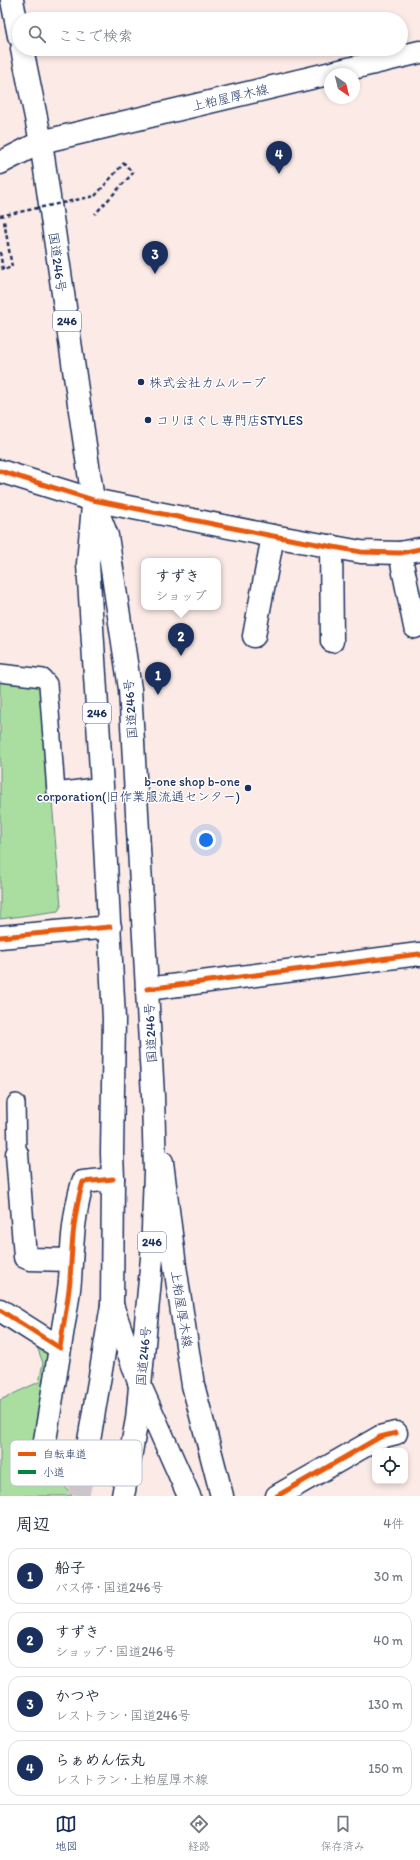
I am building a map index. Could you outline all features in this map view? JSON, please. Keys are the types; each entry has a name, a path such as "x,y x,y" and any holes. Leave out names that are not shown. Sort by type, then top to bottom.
{"main road":[{"path":"12,0 14,12"},
{"name":"上粕屋厚木線","path":"408,55 420,52"},
{"name":"国道246号","path":"23,56 41,142 93,500 88,564 102,786 114,1019 112,1305 89,1440"},
{"name":"上粕屋厚木線","path":"0,163 41,142 403,56"},
{"path":"0,471 93,500 273,536 361,552 410,551 415,627"},
{"name":"国道246号","path":"93,500 107,536 130,689 153,1096 155,1172 152,1258 137,1419 133,1440"},
{"path":"254,636 273,536"},
{"path":"331,546 332,640"},
{"path":"0,937 110,927"},
{"path":"147,989 420,955"},
{"name":"上粕屋厚木線","path":"153,1096 175,1266 193,1385 222,1496"},
{"path":"17,1154 25,1257 30,1259 70,1260"},
{"path":"45,1440 70,1280 70,1260 76,1207 83,1182 113,1179"},
{"path":"112,1305 140,1388 188,1496"},
{"path":"0,1310 60,1348"},
{"path":"277,1496 380,1437 396,1433"},
{"name":"国道246号","path":"123,1496 125,1486"}],"lane":[{"path":"0,673 43,678 48,684 56,792 102,786"},
{"path":"16,1103 17,1154"}],"path":[{"path":"0,216 95,196 124,163 133,173 95,214"},
{"path":"0,252 3,270 12,267 4,221"}],"green space":[{"path":"0,675 42,685 61,906 58,911 0,919"},
{"path":"36,1344 48,1353 39,1440 10,1440 10,1486 65,1486 72,1496 0,1496 0,1400 39,1382 43,1363"}],"tunnel":[{"path":"78,1496 80,1486"}],"cycle path":[{"path":"0,471 93,500 273,536 361,552 400,553 420,549"},
{"path":"0,937 110,927"},
{"path":"147,989 420,955"},
{"path":"0,1310 60,1348 69,1289 75,1219 83,1182 113,1179"},
{"path":"277,1496 380,1437 396,1433"}],"place":[{"name":"らぁめん伝丸","path":"279,174"},
{"name":"かつや","path":"155,274"},
{"name":"株式会社カムループ","path":"141,382"},
{"name":"コリほぐし専門店STYLES","path":"148,420"},
{"name":"すずき","path":"181,656"},
{"name":"船子","path":"158,695"},
{"name":"b-one shop b-one corporation(旧作業服流通センター)","path":"248,788"}]}
